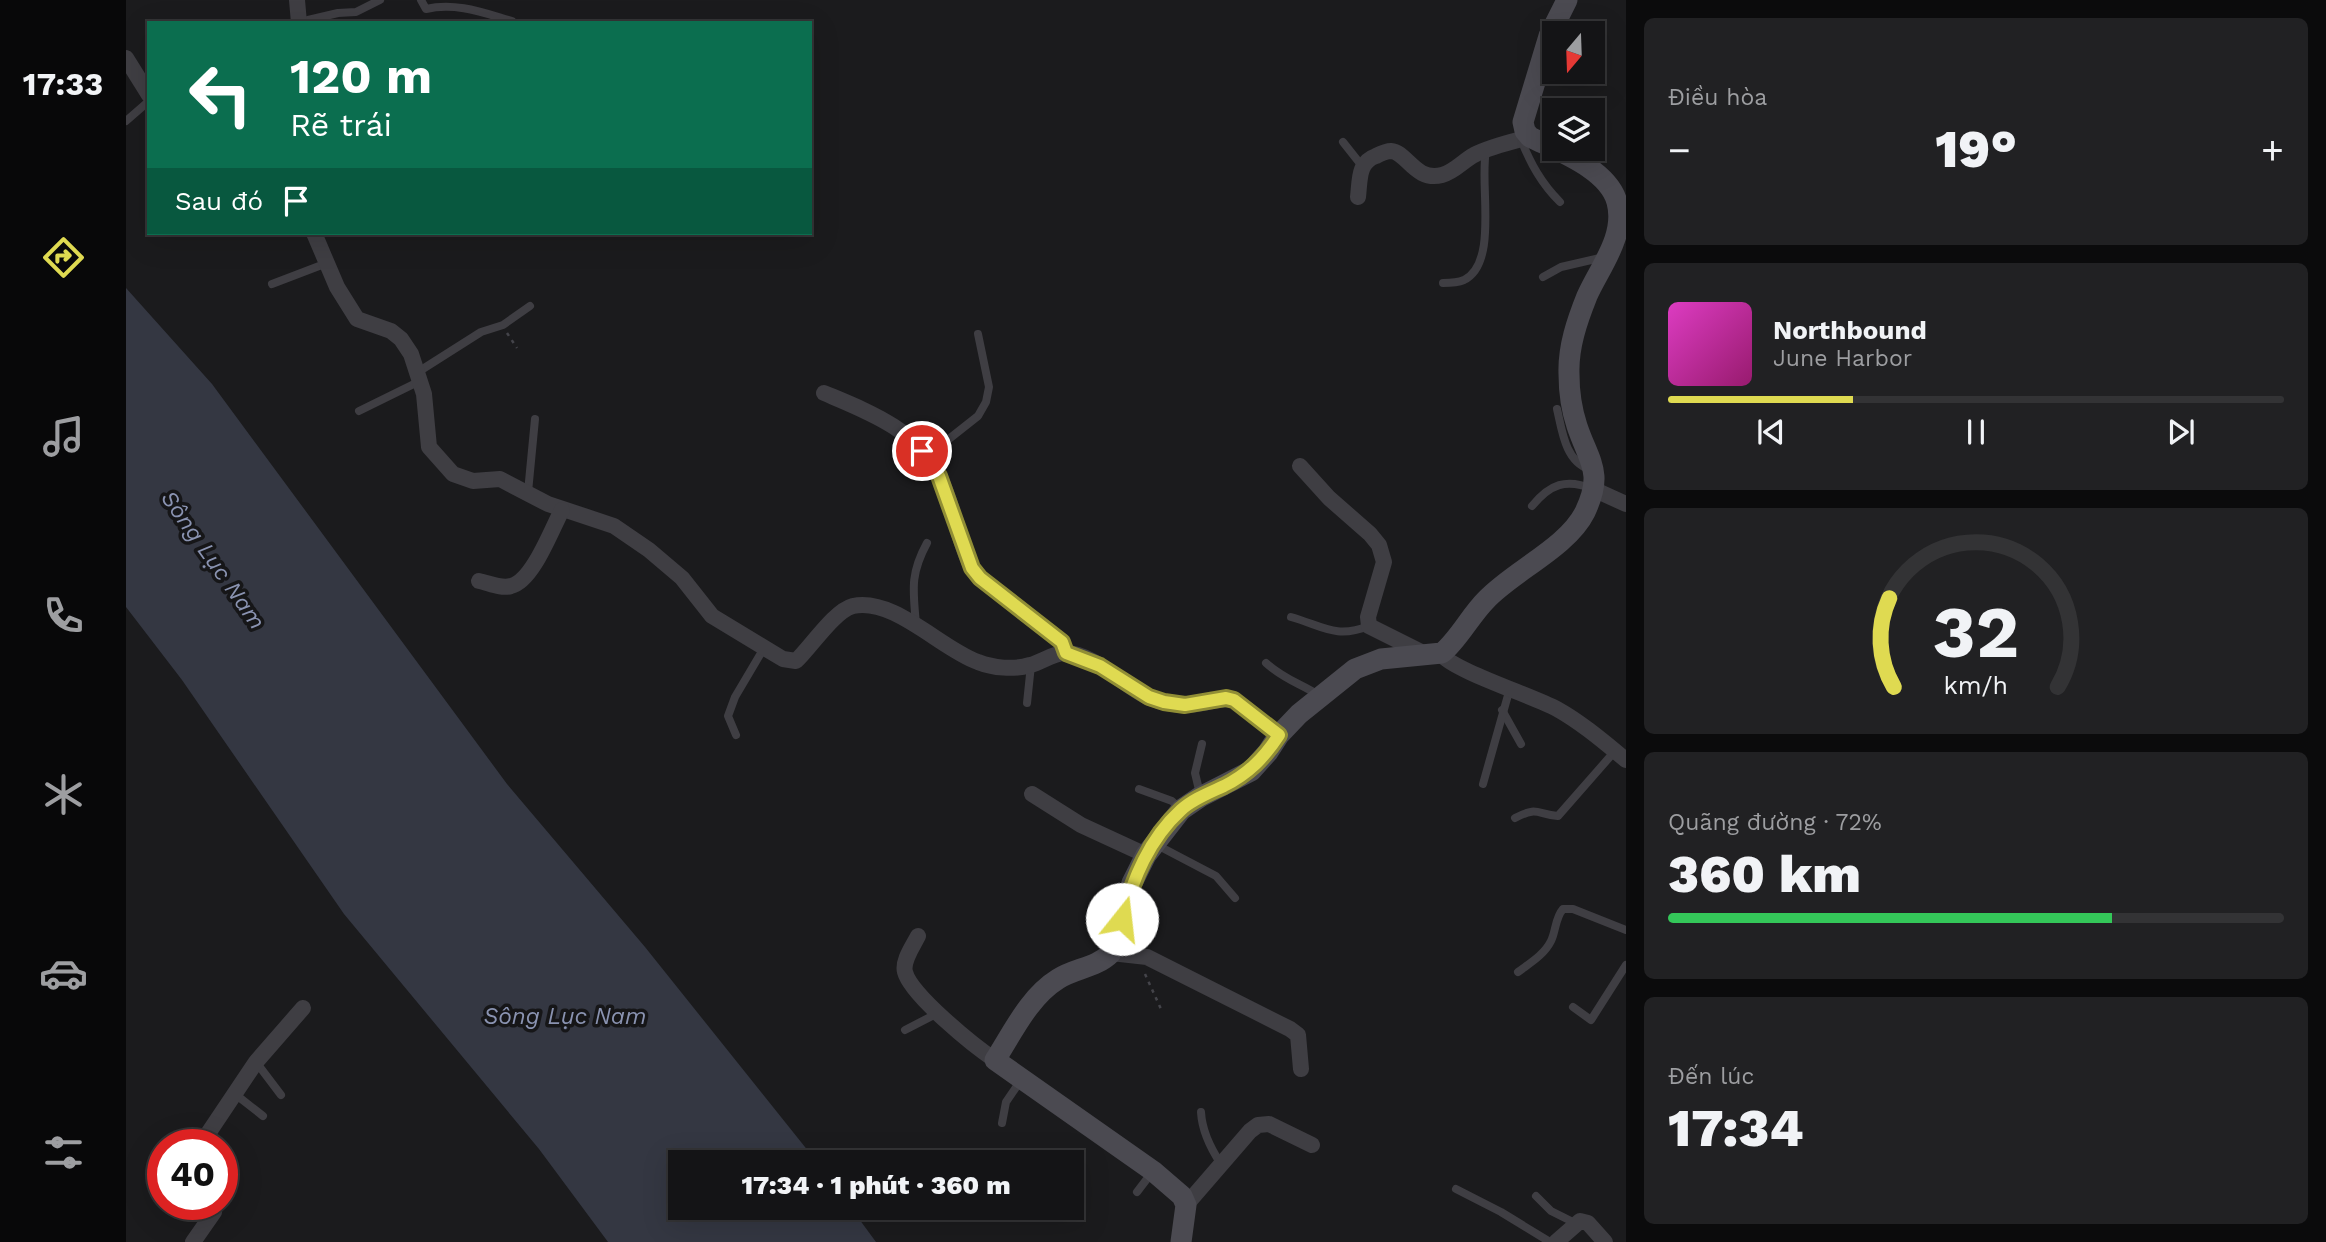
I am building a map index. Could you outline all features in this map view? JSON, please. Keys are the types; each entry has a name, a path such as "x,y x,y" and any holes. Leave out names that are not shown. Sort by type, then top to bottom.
{"street":[{"path":"297,0 301,21"},
{"path":"1525,138 1523,122 1549,36 1567,0"},
{"path":"126,58 147,92"},
{"path":"995,1060 1034,1000 1054,981 1066,974 1090,967 1111,953 1132,883 1150,849 1181,810 1200,797 1251,771 1279,735 1320,696 1355,669 1381,659 1433,654 1485,600 1541,558 1585,511 1594,479 1576,424 1569,375 1574,335 1587,297 1607,257 1617,229 1618,205 1609,184 1584,165 1525,138 1498,144 1473,156 1445,175 1438,176 1418,172 1392,151 1370,158 1362,166 1358,197"},
{"path":"315,235 337,287 357,318 391,331 401,339 411,354 428,417 429,447 453,474 473,481 500,479 562,510 592,517 614,526 649,550 682,578 712,616 783,659 796,661 842,611 854,606 870,606 917,626 947,647 978,662 1004,668 1031,665 1066,653 1100,666 1142,694 1164,702 1185,705 1226,698 1234,700 1279,735"},
{"path":"824,393 882,418 922,451 939,476 972,568 980,578 1062,642 1066,653"},
{"path":"1300,466 1329,498 1370,534 1383,554 1384,562 1368,617 1369,626 1572,718 1621,756"},
{"path":"1594,479 1626,504"},
{"path":"480,581 499,586 519,583 539,556 562,510"},
{"path":"1032,794 1072,820 1150,849"},
{"path":"918,936 904,964 904,971 913,987 975,1047 1153,1171 1182,1196 1186,1205 1181,1242"},
{"path":"1111,953 1139,956 1170,967 1200,985 1290,1029 1297,1035 1301,1069"},
{"path":"211,1129 256,1062 303,1008"},
{"path":"1186,1205 1250,1131 1263,1124 1269,1124 1312,1145"},
{"path":"193,1242 208,1220"},
{"path":"1556,1242 1580,1221 1588,1223 1605,1242"}],"lane":[{"path":"306,21 338,13 356,12 380,0"},
{"path":"421,0 426,9 451,6 472,9 512,21"},
{"path":"126,121 147,104"},
{"path":"1525,138 1532,166 1560,202"},
{"path":"1343,142 1362,166"},
{"path":"1443,283 1466,279 1478,267 1482,255 1485,205 1483,163 1486,150"},
{"path":"1543,277 1561,267 1607,257"},
{"path":"272,284 327,263"},
{"path":"359,411 419,376 481,332 503,325 530,306"},
{"path":"930,464 940,446 978,416 986,402 989,387 978,334"},
{"path":"1558,408 1563,435 1573,457 1594,479"},
{"path":"528,492 535,419"},
{"path":"1532,506 1541,495 1563,483 1594,479"},
{"path":"917,626 915,567 928,543"},
{"path":"1291,617 1339,633 1354,632 1369,626"},
{"path":"736,735 729,716 735,697 764,647"},
{"path":"1266,663 1285,679 1301,684 1320,696"},
{"path":"1027,704 1031,665"},
{"path":"1483,784 1510,688"},
{"path":"1502,710 1521,744"},
{"path":"1200,797 1195,773 1202,744"},
{"path":"1515,818 1536,810 1558,816 1621,756"},
{"path":"1139,789 1172,801 1181,810"},
{"path":"1150,849 1216,876 1235,898"},
{"path":"1518,972 1547,948 1563,909 1573,909 1626,930"},
{"path":"1573,1007 1591,1020 1626,965"},
{"path":"905,1030 938,1013"},
{"path":"256,1062 281,1095"},
{"path":"1002,1123 1006,1102 1021,1080"},
{"path":"235,1094 263,1116"},
{"path":"1201,1112 1201,1123 1212,1152 1220,1164"},
{"path":"1137,1192 1153,1171"},
{"path":"1456,1189 1550,1242"},
{"path":"1536,1196 1551,1210 1575,1223"}],"path":[{"path":"503,325 517,348"},
{"path":"1139,956 1161,1009"}],"water":[{"name":"Sông Lục Nam","path":"126,288 212,384 507,784 645,947 807,1150 668,1150 668,1220 860,1220 876,1242 608,1242 539,1149 344,914 182,680 126,607"}],"route":[{"path":"922,451 939,476 972,568 980,578 1062,642 1066,653 1100,666 1135,690 1164,702 1185,705 1226,698 1234,700 1279,735 1251,771 1200,797 1181,810 1146,855 1132,883 1122,919"}]}
